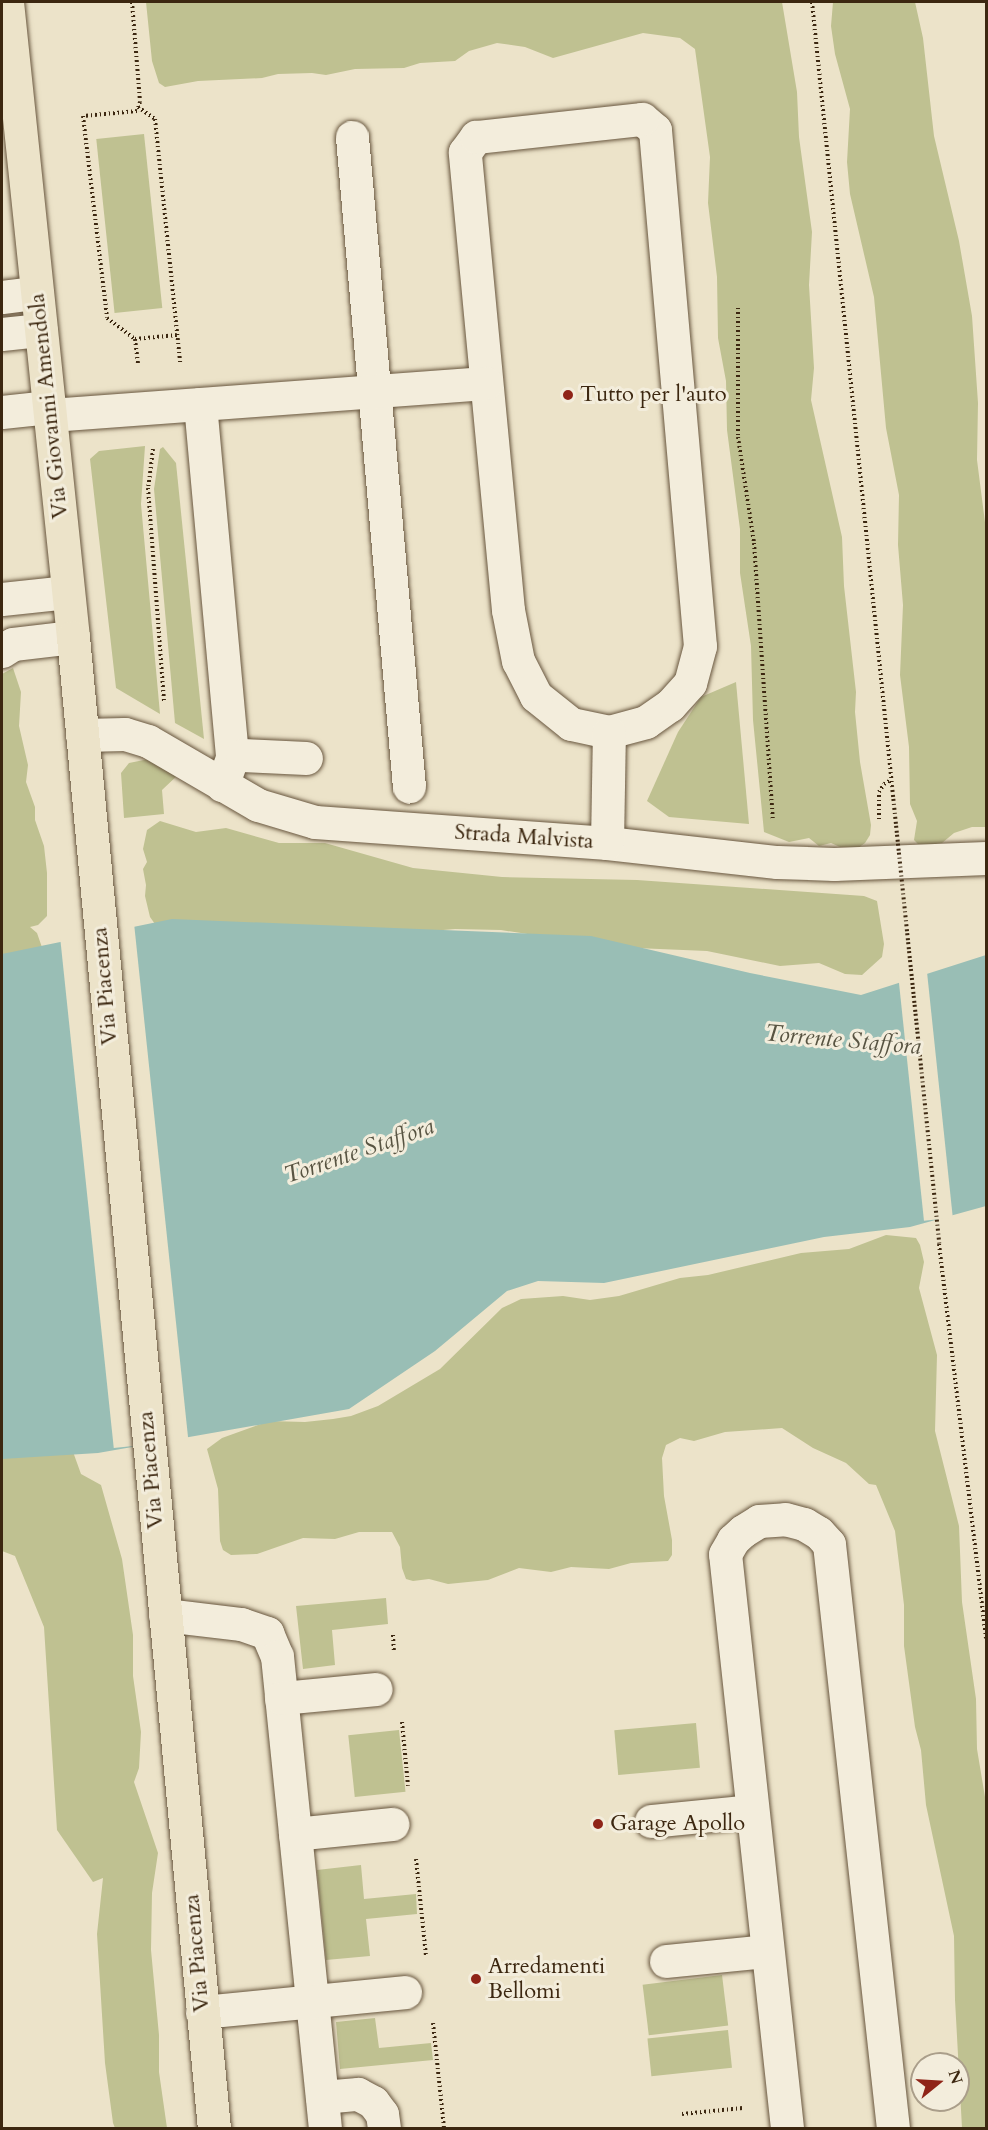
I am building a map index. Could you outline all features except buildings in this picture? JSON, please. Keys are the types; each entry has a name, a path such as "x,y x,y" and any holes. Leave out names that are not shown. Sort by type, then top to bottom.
{"main road":[{"name":"Via Giovanni Amendola","path":"7,2 73,637 88,811"},
{"name":"Via Piacenza","path":"88,811 214,2128"}],"street":[{"path":"642,119 655,130 700,646 690,683 670,705 646,722 609,732 571,724 536,696 518,662 508,610 465,152 476,137 642,119"},
{"path":"352,137 409,787"},
{"path":"2,297 37,293"},
{"path":"2,334 41,330"},
{"path":"2,412 142,408 486,383"},
{"path":"192,405 227,771"},
{"path":"2,599 68,592"},
{"path":"2,651 13,644 73,637"},
{"path":"607,843 609,732"},
{"name":"Strada Malvista","path":"82,735 125,734 148,741 168,753 227,771 258,805 315,822 607,843 777,862 834,864 987,858"},
{"path":"227,771 242,755 306,758"},
{"path":"785,2116 725,1554 743,1531 759,1521 785,1519 804,1524 819,1533 829,1544 893,2128"},
{"path":"165,1615 241,1624 267,1633 277,1656 323,2113 358,2094 373,2102 382,2114 384,2128"},
{"path":"281,1698 376,1689"},
{"path":"651,1821 752,1811"},
{"path":"295,1834 392,1824"},
{"path":"666,1961 768,1951"},
{"path":"202,2012 405,1992"}],"path":[{"path":"132,2 140,102 136,111 83,116 106,318 135,339 177,335"},
{"path":"812,2 939,1244 987,1638"},
{"path":"138,106 155,119 177,335 192,405"},
{"path":"738,308 738,436 754,543 777,862"},
{"path":"142,408 153,449 148,488 168,753"},
{"path":"393,1635 395,1658"},
{"path":"401,1717 408,1787"},
{"path":"416,1858 427,1964"},
{"path":"432,2011 444,2128"},
{"path":"681,2114 785,2116"}],"green space":[{"path":"146,2 782,2 797,92 799,137 812,232 809,285 814,368 811,400 842,537 844,586 856,692 855,712 860,762 871,825 870,835 865,843 858,848 840,847 831,843 819,846 809,838 789,842 764,832 753,720 751,646 740,573 740,529 727,430 726,381 718,338 717,277 708,203 710,157 695,49 680,38 643,33 553,58 525,47 497,43 469,51 455,61 420,63 404,68 355,69 326,75 278,74 262,78 198,81 165,87 159,83 152,61"},
{"path":"833,2 915,2 923,38 934,136 959,241 972,316 978,403 977,460 986,530 986,827 972,827 954,833 942,843 930,845 918,844 914,840 917,821 910,804 909,747 900,675 903,605 898,545 899,495 886,428 874,297 850,194 847,162 850,109 835,54 831,26"},
{"path":"144,134 162,308 115,313 96,139"},
{"path":"145,446 141,504 160,714 116,688 90,459 99,451"},
{"path":"163,447 176,463 204,739 175,723 154,489 160,449"},
{"path":"13,668 21,692 19,726 28,765 26,782 35,807 35,820 44,846 47,873 47,916 38,925 30,927 37,933 53,979 2,1000 2,674"},
{"path":"736,682 749,824 669,817 647,801 678,732 701,697"},
{"path":"154,758 180,773 162,790 164,814 124,818 121,773 129,763"},
{"path":"160,821 196,832 226,828 279,843 325,843 413,868 502,877 637,880 864,896 877,901 884,944 882,957 862,975 845,974 819,963 780,966 707,951 612,947 501,930 455,929 277,944 155,924 150,917 145,896 146,885 143,869 147,862 143,849 147,830"},
{"path":"886,1235 916,1238 924,1262 919,1288 937,1355 935,1431 959,1526 962,1602 976,1699 977,1749 986,1803 986,2128 962,2128 961,2112 970,2112 970,2052 958,2052 954,1936 926,1805 921,1750 915,1727 904,1646 904,1605 895,1531 876,1485 869,1484 846,1463 813,1448 782,1428 725,1432 694,1441 680,1438 666,1445 662,1458 664,1496 672,1540 672,1555 668,1561 631,1563 609,1569 571,1567 551,1572 519,1568 488,1580 448,1584 429,1579 413,1581 406,1579 402,1568 400,1547 392,1532 359,1532 335,1539 303,1538 257,1554 231,1555 223,1550 220,1541 218,1489 207,1449 222,1438 269,1421 305,1422 333,1419 351,1416 378,1406 440,1369 502,1308 521,1299 563,1296 590,1300 619,1296 680,1278 708,1275 801,1253 849,1249"},
{"path":"2,1354 72,1449 81,1474 101,1485 122,1559 133,1635 133,1676 141,1732 139,1768 134,1782 158,1853 152,1893 151,1950 159,2035 159,2072 167,2128 115,2128 113,2123 105,2063 97,1934 103,1878 93,1882 57,1830 44,1627 15,1556 2,1551"},
{"path":"386,1598 388,1624 332,1630 335,1665 303,1669 296,1606"},
{"path":"696,1723 700,1768 618,1775 614,1730"},
{"path":"399,1730 405,1792 355,1797 348,1735"},
{"path":"361,1865 364,1899 416,1894 417,1914 366,1919 370,1956 326,1960 317,1870"},
{"path":"722,1975 728,2026 649,2035 643,1985"},
{"path":"375,2018 379,2048 431,2043 433,2060 340,2069 336,2022"},
{"path":"728,2030 732,2068 651,2076 647,2038"}],"water":[{"name":"Torrente Staffora","path":"172,919 591,936 750,973 861,995 986,955 986,1206 910,1227 824,1237 604,1283 538,1281 507,1291 435,1351 349,1409 98,1453 2,1459 2,954"}],"pier":[{"path":"134,923 188,1440 114,1448 59,931"},
{"path":"927,972 953,1218 924,1221 898,975"}],"place":[{"name":"Tutto per l'auto","path":"568,395"},
{"name":"Garage Apollo","path":"598,1824"},
{"name":"Arredamenti Bellomi","path":"476,1979"}]}
